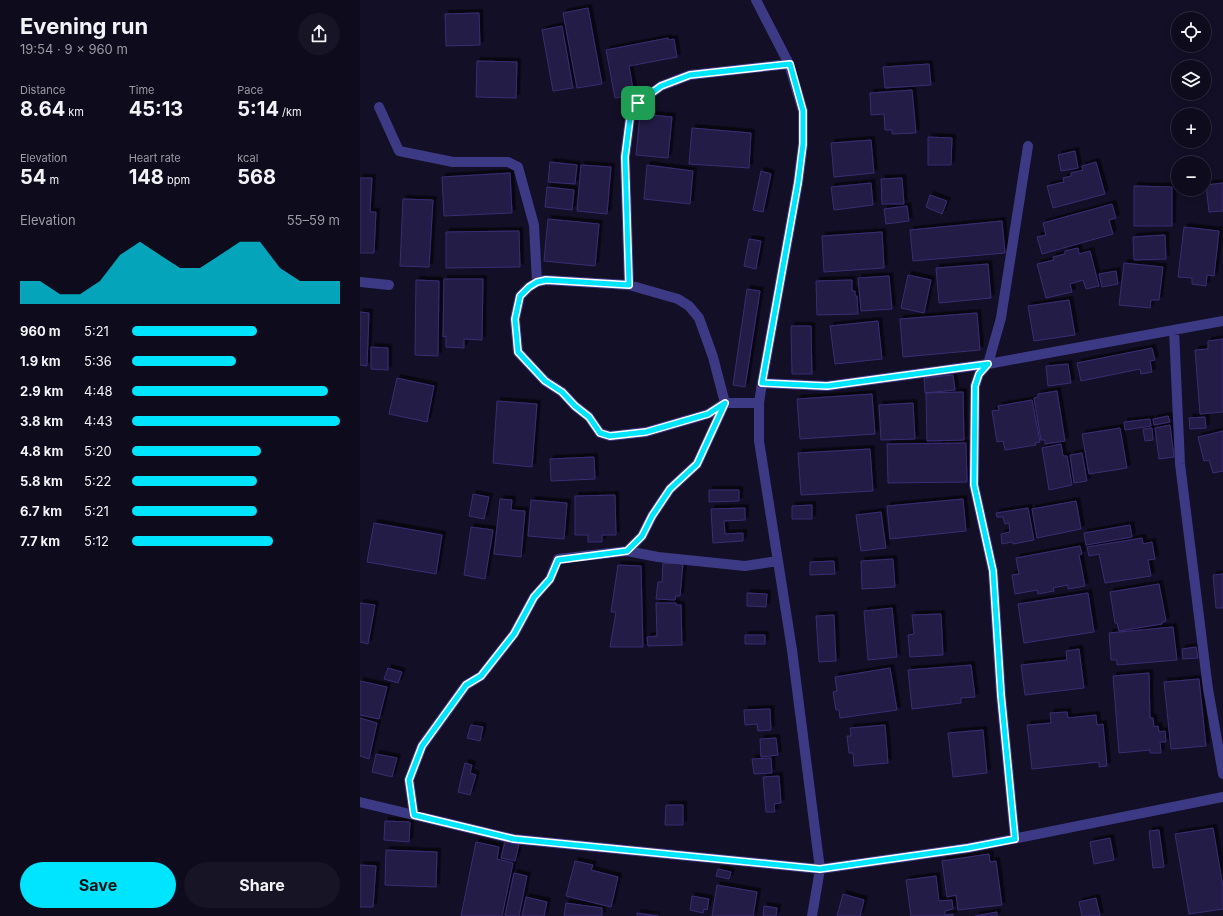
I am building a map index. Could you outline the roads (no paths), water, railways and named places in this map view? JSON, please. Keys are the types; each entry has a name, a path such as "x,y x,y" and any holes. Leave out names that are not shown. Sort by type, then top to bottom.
{"street":[{"path":"756,0 790,64 803,111 803,144 798,183 762,383 759,403 758,441 792,650 820,869 812,916"},
{"path":"629,285 625,157 630,118 638,103 661,86 690,75 790,64"},
{"path":"379,107 399,151 453,162 508,162 518,167 534,225 537,282"},
{"path":"1015,839 1001,695 993,571 974,485 975,386 979,374 988,364 1001,318 1028,146"},
{"path":"627,551 642,536 652,516 670,489 697,464 725,403 714,357 699,318 689,306 678,299 629,285 546,280 537,282 529,287 520,296 515,319 518,352 545,381 562,392 575,406 589,417 600,433 610,436 646,432 708,414 725,403 759,403"},
{"path":"360,282 388,285"},
{"path":"762,383 827,386 988,364 1223,322"},
{"path":"1174,330 1180,464 1208,689 1223,774"},
{"path":"414,815 409,780 422,746 466,685 481,676 514,634 534,597 550,579 558,560 627,551 658,557 745,566 778,561"},
{"path":"360,802 514,839 820,869 968,848 1223,797"}]}
